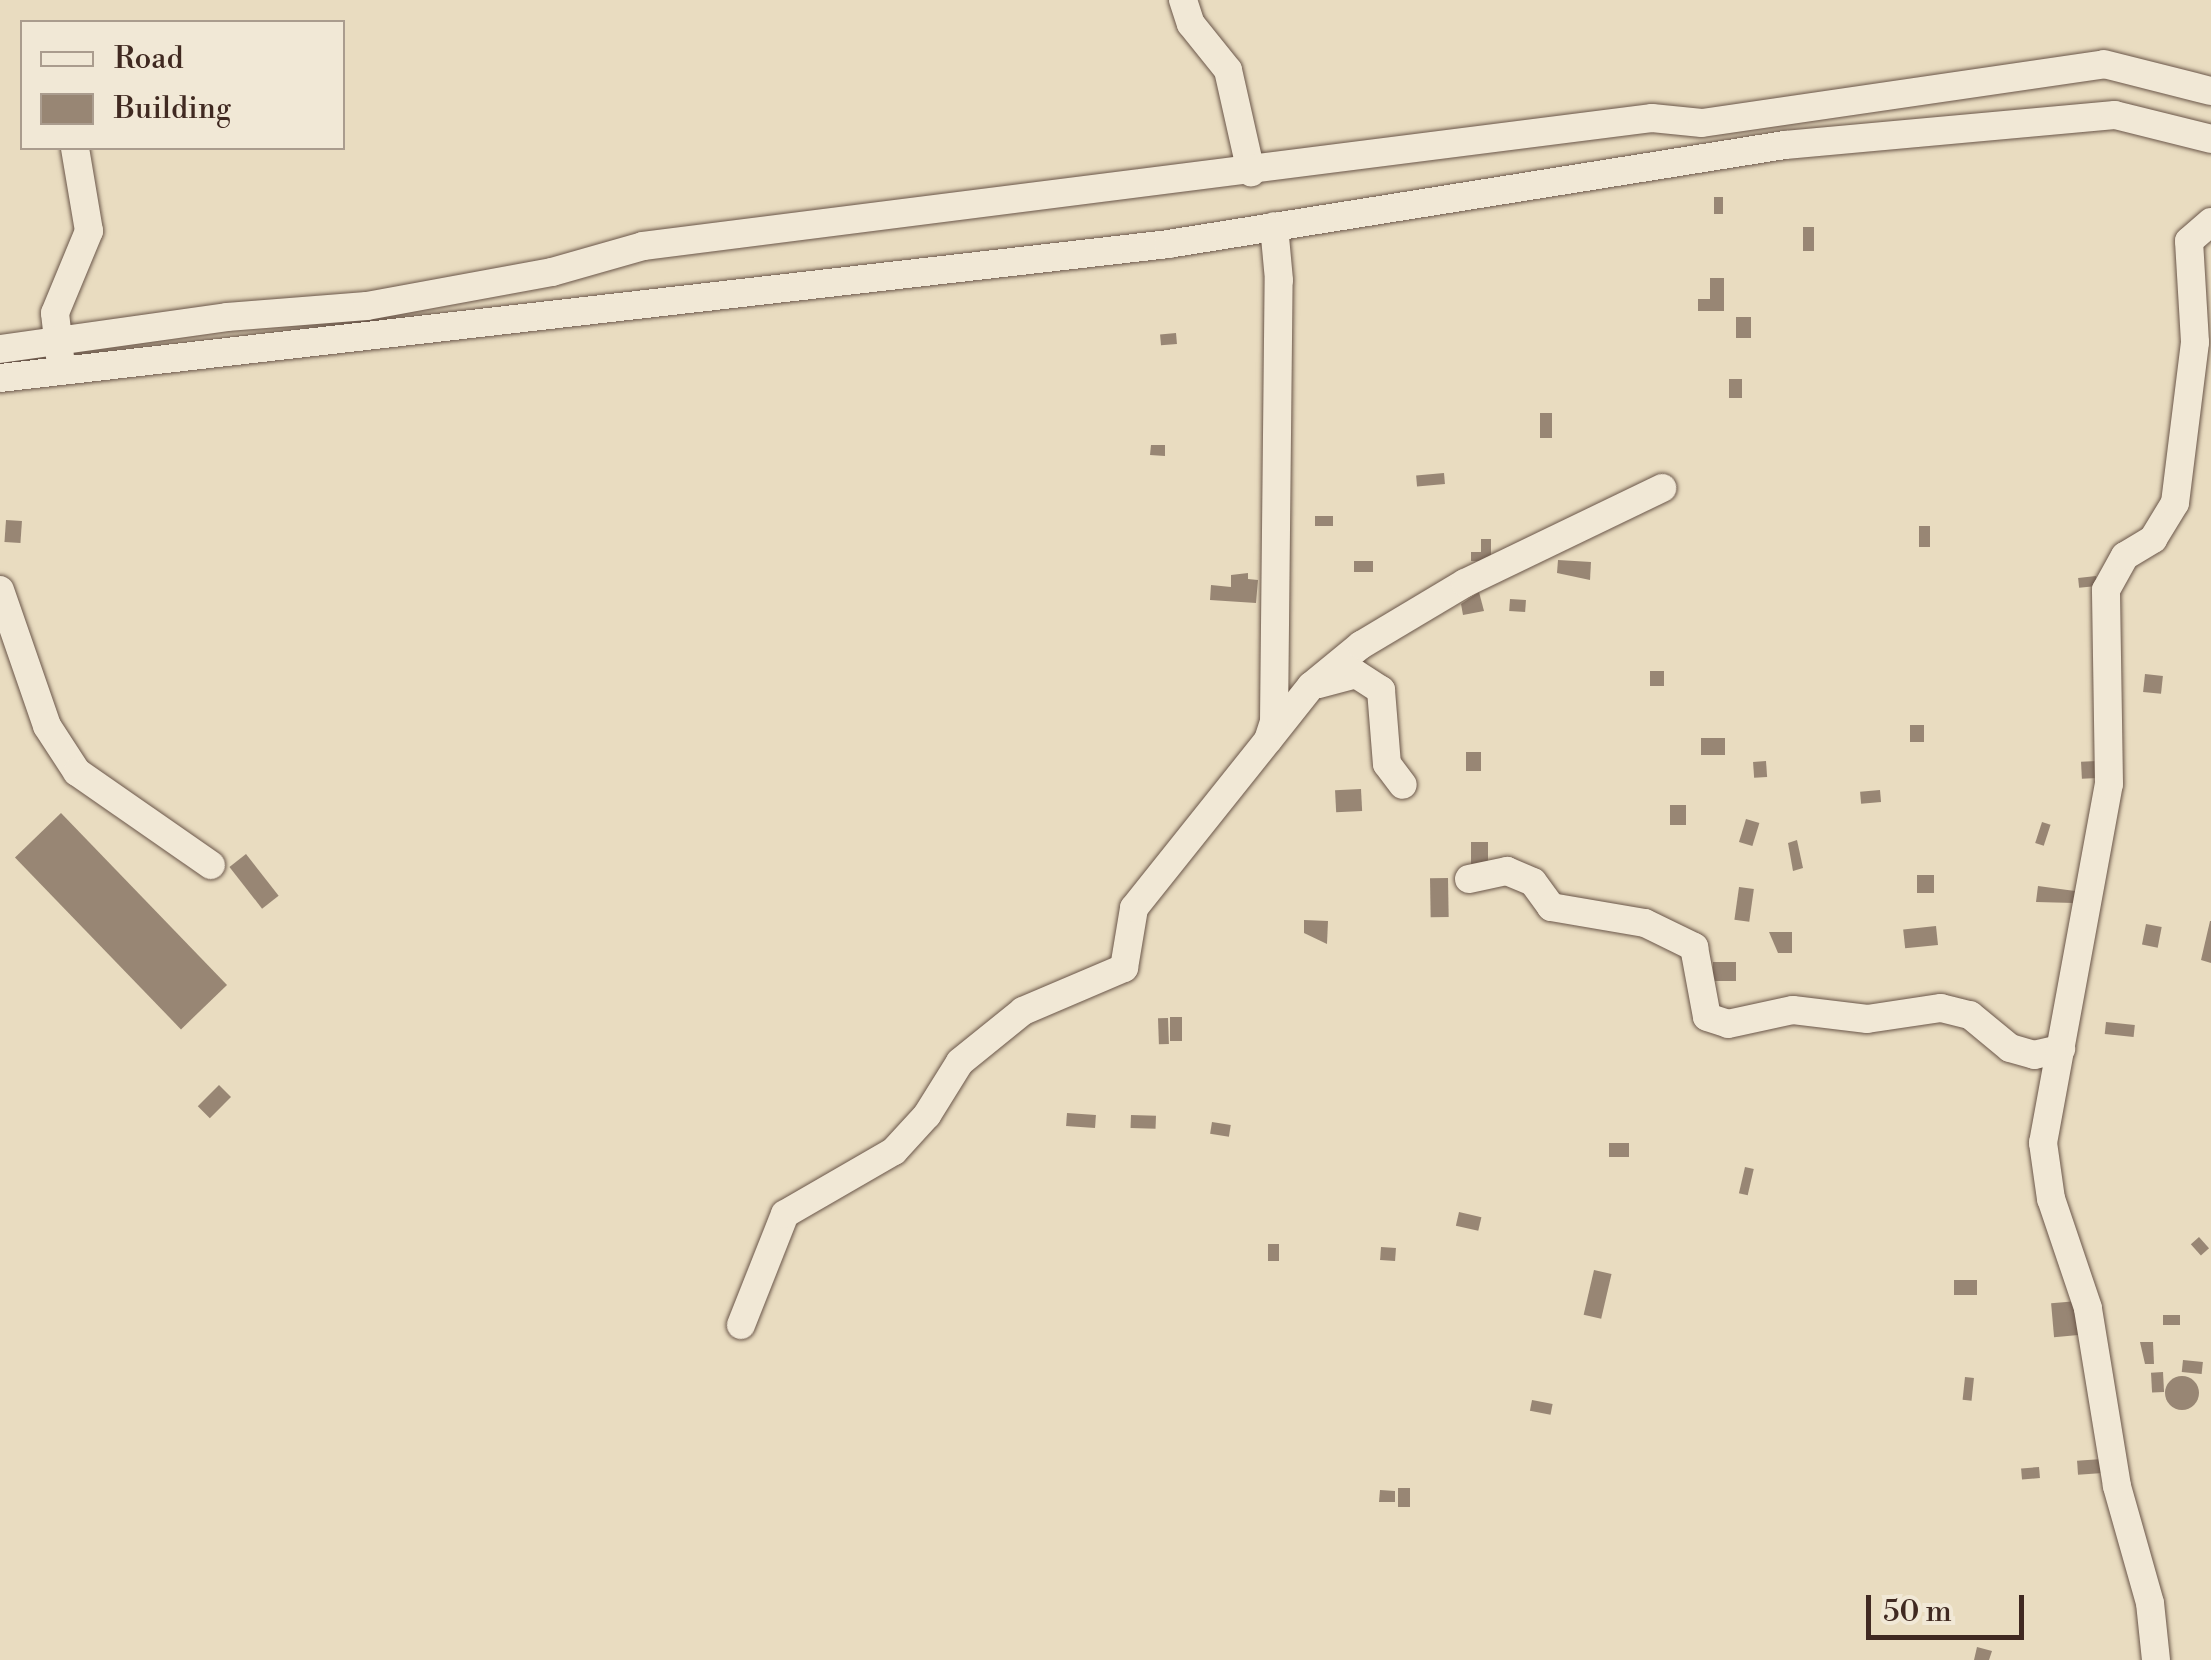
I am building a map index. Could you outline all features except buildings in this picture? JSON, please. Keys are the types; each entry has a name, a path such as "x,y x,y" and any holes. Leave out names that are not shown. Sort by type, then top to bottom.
{"street":[{"path":"1182,0 1192,24 1228,70 1238,134 1251,172"},
{"path":"0,349 366,306 552,272 643,246 1251,172 1652,118 1702,123 2104,64 2211,90"},
{"path":"0,378 1168,244 1784,145 2114,115 2211,138"},
{"path":"62,370 55,312 89,232 75,150"},
{"path":"2156,1660 2150,1603 2117,1486 2088,1308 2051,1199 2042,1143 2109,784 2106,590 2126,556 2153,539 2175,503 2196,342 2190,240 2211,222"},
{"path":"1268,740 1274,674 1279,280 1274,226"},
{"path":"741,1325 786,1214 894,1152 928,1116 960,1062 1023,1011 1124,968 1134,908 1311,686 1362,646 1464,583 1662,488"},
{"path":"0,590 47,726 76,772 211,865"},
{"path":"1274,674 1285,688 1311,686 1356,674 1381,690 1386,764 1403,785"},
{"path":"1470,878 1507,870 1534,882 1551,907 1645,922 1694,948 1706,1017 1728,1024 1792,1010 1868,1019 1941,1008 1970,1015 2010,1048 2034,1055 2061,1049"}]}
